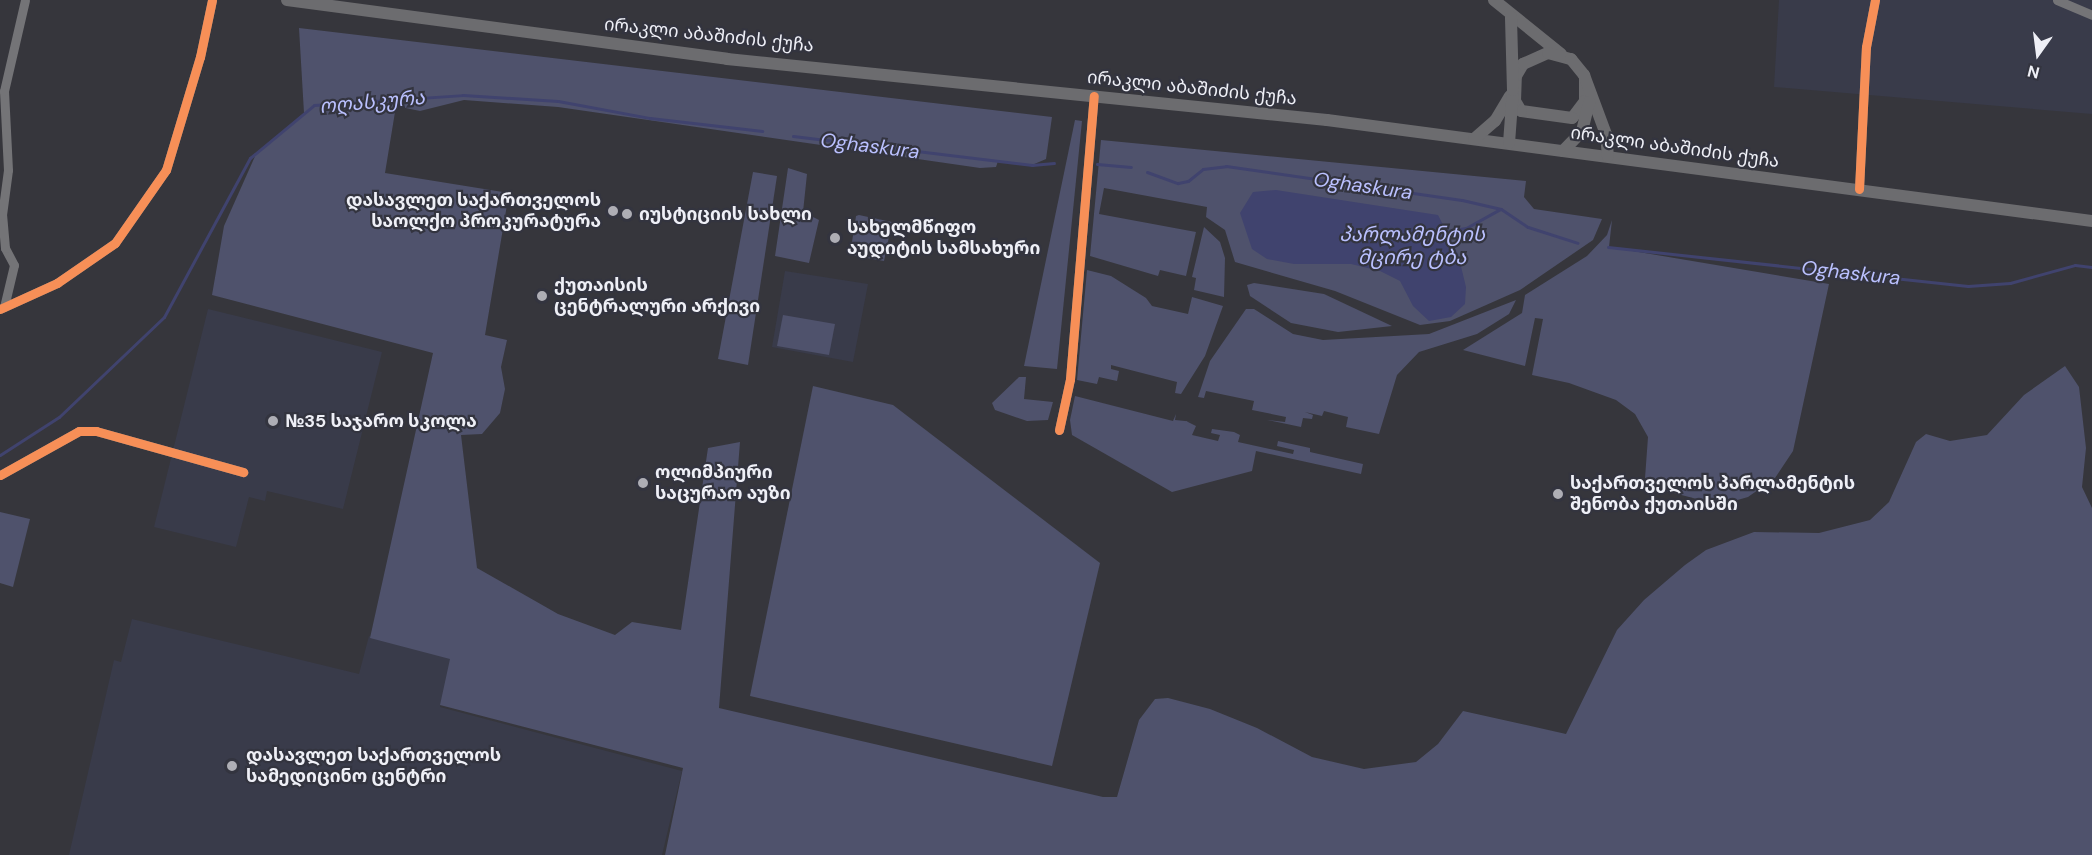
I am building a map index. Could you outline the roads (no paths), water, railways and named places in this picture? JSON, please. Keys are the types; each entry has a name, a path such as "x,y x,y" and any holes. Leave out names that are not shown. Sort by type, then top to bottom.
{"main road":[{"name":"ირაკლი აბაშიძის ქუჩა","path":"287,0 728,58 1094,96 1509,143 2092,221"},
{"path":"1494,0 1511,17 1579,66 1606,134 1608,156"},
{"path":"1509,143 1513,90 1511,17"},
{"path":"1474,139 1496,121 1513,90 1516,76 1529,60 1548,53 1562,55"},
{"path":"1513,90 1521,111 1572,118 1585,101 1586,79"},
{"path":"1563,151 1582,131 1591,95"}],"street":[{"path":"2,308 14,265 5,248 2,223 8,170 4,91 25,0"},
{"path":"2,308 74,273 116,243 166,170 200,57 212,0"},
{"path":"1859,189 1866,47 1875,0"},
{"path":"2057,0 2092,15"},
{"path":"1059,430 1070,379 1094,96"},
{"path":"0,475 79,431 96,431 243,472"}],"water":[{"name":"პარლამენტის მცირე ტბა","path":"1276,190 1438,215 1458,254 1466,287 1465,304 1451,317 1429,321 1413,306 1400,281 1380,271 1351,264 1294,264 1267,259 1252,249 1240,213 1253,192"}],"waterway":[{"name":"ოღასკურა","path":"0,455 59,417 164,317 250,158 314,105 463,95 558,101 650,118 762,131"},
{"name":"Oghaskura","path":"793,136 1032,165 1054,163"},
{"name":"Oghaskura","path":"1097,164 1131,167"},
{"name":"Oghaskura","path":"1147,172 1178,183 1188,181 1203,169 1226,166 1462,200 1501,209 1528,227 1578,243"},
{"path":"1447,231 1466,228 1500,209"},
{"name":"Oghaskura","path":"1608,247 1968,286 2010,283 2075,265 2092,267"}],"place":[{"name":"დასავლეთ საქართველოს საოლქო პროკურატურა","path":"613,211"},
{"name":"იუსტიციის სახლი","path":"627,214"},
{"name":"სახელმწიფო აუდიტის სამსახური","path":"835,238"},
{"name":"ქუთაისის ცენტრალური არქივი","path":"542,296"},
{"name":"№35 საჯარო სკოლა","path":"273,421"},
{"name":"ოლიმპიური საცურაო აუზი","path":"643,483"},
{"name":"საქართველოს პარლამენტის შენობა ქუთაისში","path":"1558,494"},
{"name":"დასავლეთ საქართველოს სამედიცინო ცენტრი","path":"232,766"}]}
